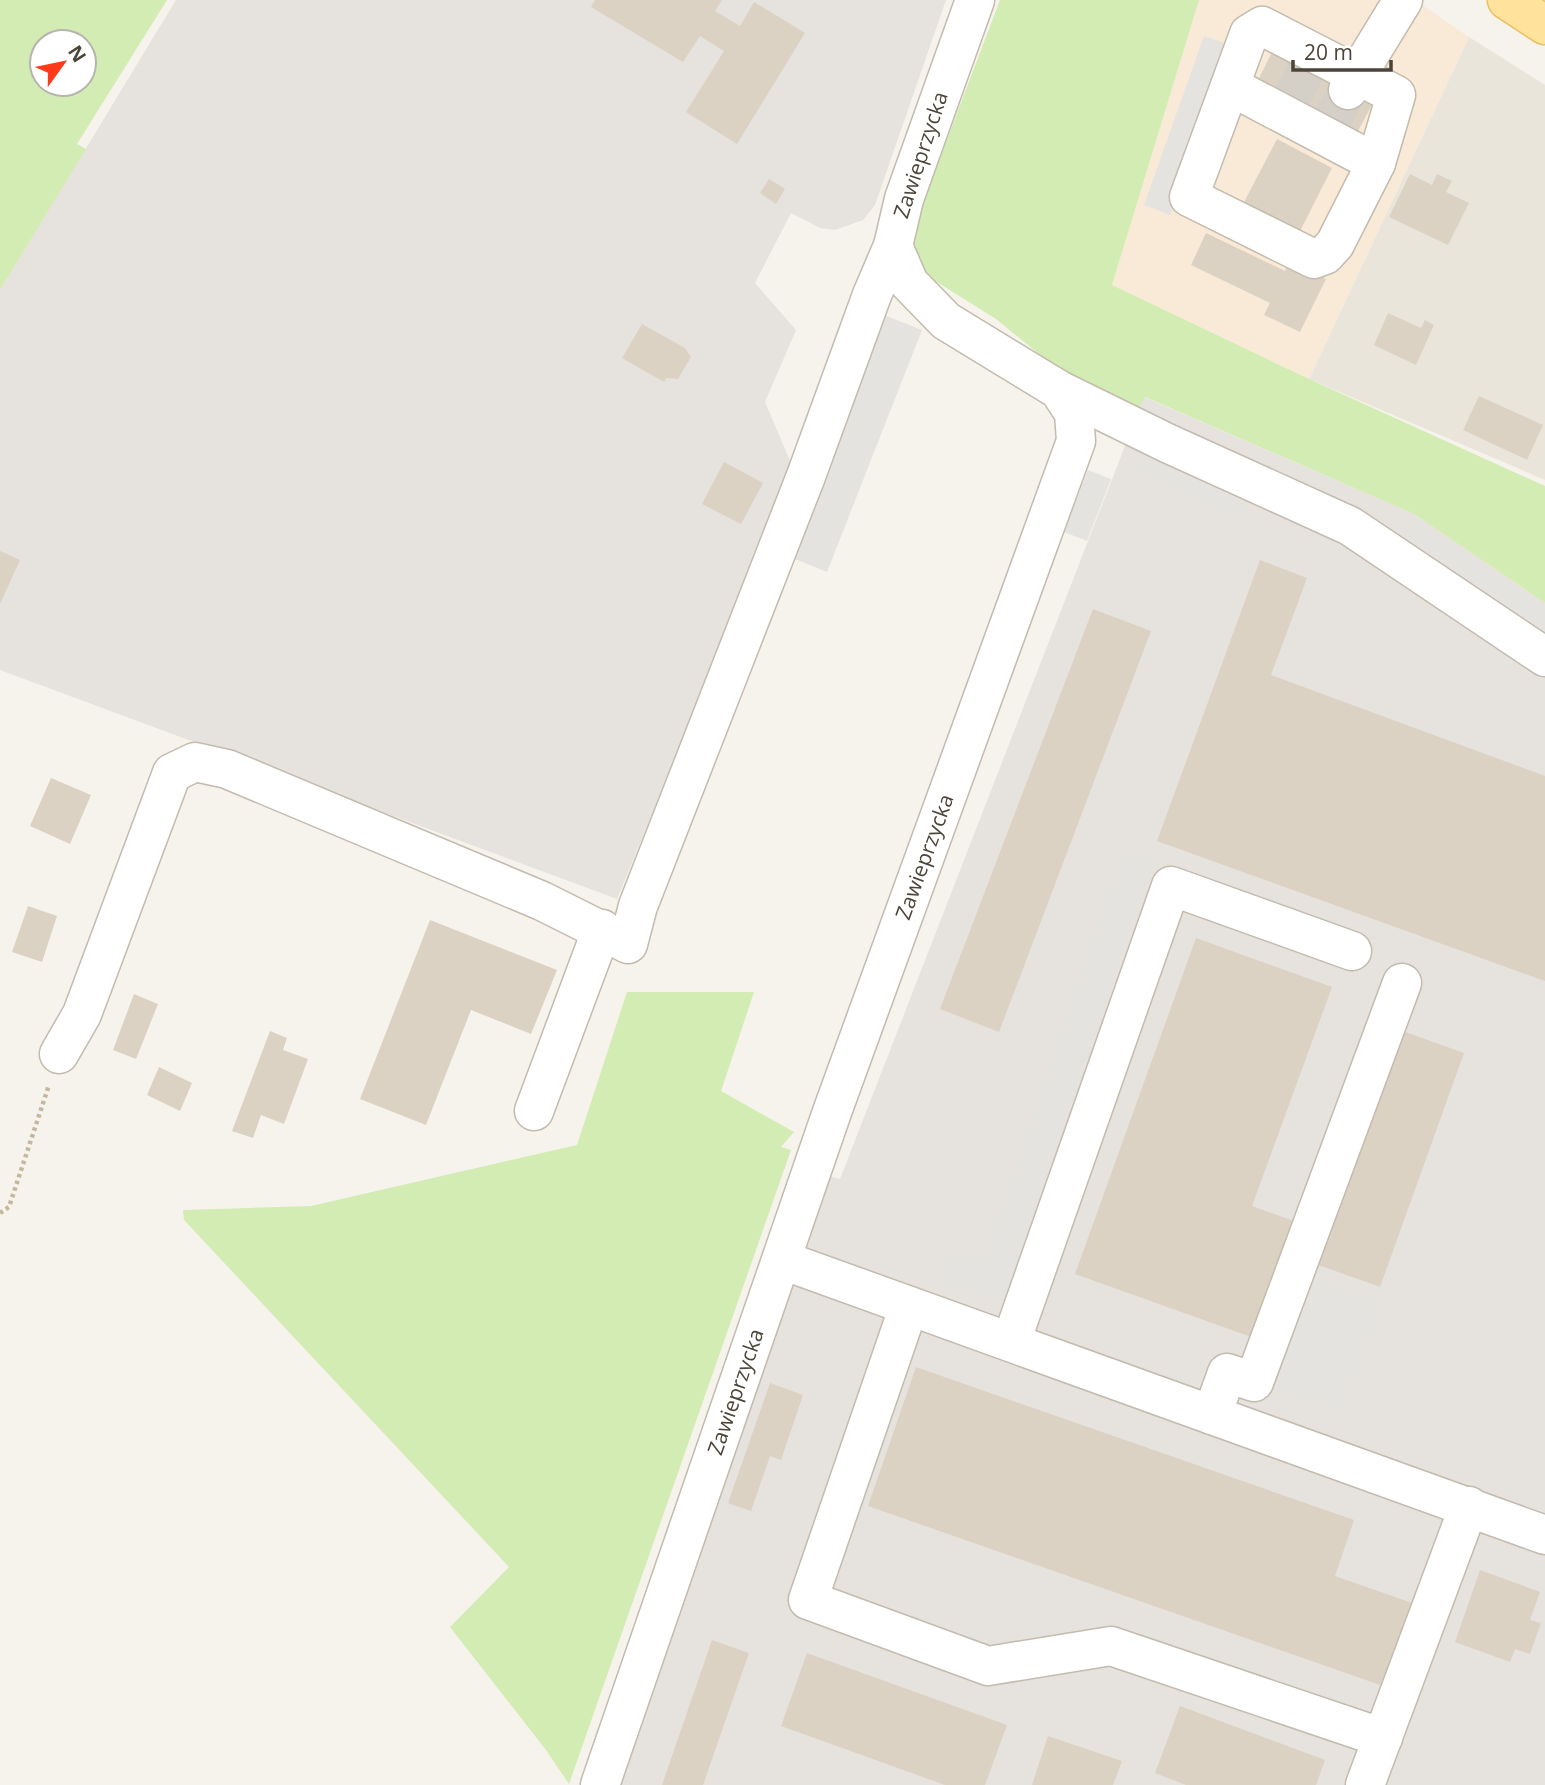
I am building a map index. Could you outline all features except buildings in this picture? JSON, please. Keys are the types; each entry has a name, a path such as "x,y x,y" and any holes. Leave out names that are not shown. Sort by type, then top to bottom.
{"main road":[{"path":"1507,0 1545,25"}],"street":[{"name":"Zawieprzycka","path":"600,1785 832,1112 1076,441 1074,413 1059,390 946,321 909,283 893,246 904,199 975,0"},
{"path":"1352,82 1404,0"},
{"path":"1262,26 1312,61 1352,82 1396,95 1376,163 1335,244 1325,255 1314,259 1189,197 1249,34 1262,26"},
{"path":"1230,86 1286,108 1327,130 1376,163"},
{"path":"59,1054 82,1014 172,773 195,762 227,769 542,901 628,944 638,906 893,246"},
{"path":"1059,390 1167,443 1350,526 1545,657"},
{"path":"1011,1342 1171,886 1352,951"},
{"path":"534,1111 602,929"},
{"path":"1212,1415 1227,1373 1254,1382 1402,983"},
{"path":"782,1260 1545,1535"},
{"path":"909,1306 808,1600 988,1666 1111,1646 1383,1738"},
{"path":"1365,1785 1469,1506"}],"path":[{"path":"0,1213 9,1207 59,1054"}],"shaded area":[{"path":"176,0 946,0 875,205 863,220 835,230 820,228 791,213 755,283 796,330 765,402 794,470 617,899 0,670 0,290"},
{"path":"1199,0 1415,0 1469,37 1309,379 1112,285"},
{"path":"1204,36 1230,45 1170,215 1144,205"},
{"path":"1469,37 1545,85 1545,480 1309,379"},
{"path":"884,315 922,330 827,572 790,557"},
{"path":"1144,397 1414,514 1545,603 1545,1785 581,1785 800,1168 840,1179"},
{"path":"1143,449 1249,497 1239,519 1133,471"},
{"path":"1088,470 1111,479 1087,541 1064,532"},
{"path":"1405,513 1545,608 1545,637 1391,533"},
{"path":"1122,849 1154,860 1003,1305 936,1283 948,1249 983,1260"},
{"path":"1308,1275 1383,1303 1343,1414 1267,1387"}],"green space":[{"path":"0,0 167,0 77,144 86,149 0,290"},
{"path":"1000,0 1199,0 1112,285 1309,379 1545,486 1545,603 1414,514 1145,397 1138,410 1050,363 996,319 929,277 916,253 913,229"},
{"path":"627,992 754,992 721,1091 794,1132 781,1147 791,1150 569,1784 546,1750 450,1627 509,1567 184,1220 183,1210 311,1206 577,1145"}],"tunnel":[{"path":"1290,102 1307,68"},
{"path":"1330,123 1348,90"}]}
